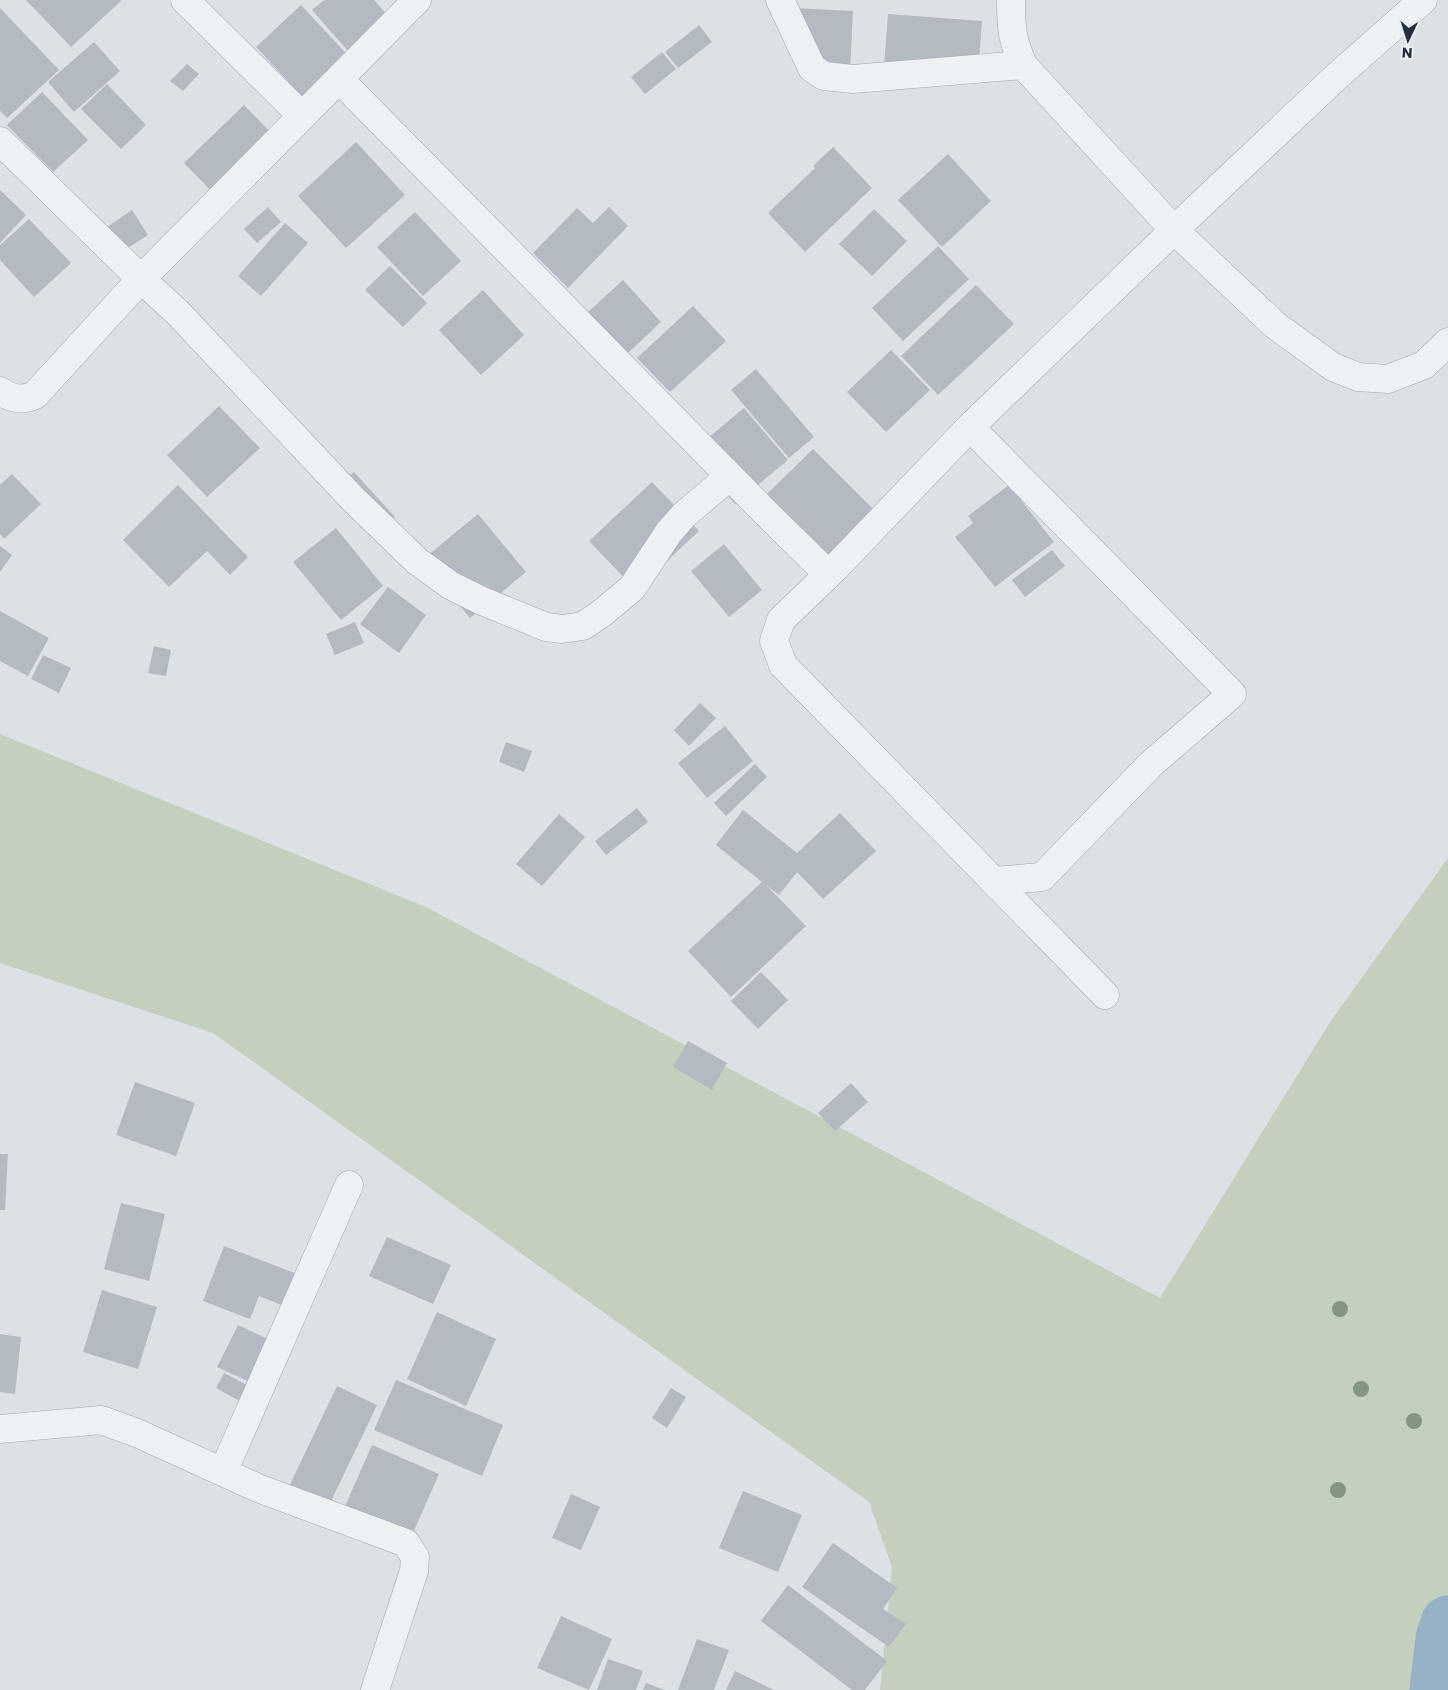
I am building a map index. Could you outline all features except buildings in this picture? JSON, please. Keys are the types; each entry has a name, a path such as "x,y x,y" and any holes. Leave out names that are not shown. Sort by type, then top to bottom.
{"street":[{"path":"185,0 302,116"},
{"path":"0,391 15,399 26,399 35,395 141,279 418,0"},
{"path":"780,0 812,68 824,76 853,79 1023,65"},
{"path":"1011,0 1011,30 1023,65 1174,230 1275,325 1333,367 1358,377 1388,379 1424,365 1448,342"},
{"path":"1105,995 783,665 774,641 780,620 828,574 970,427 1174,230 1335,78 1423,0"},
{"path":"339,79 828,574"},
{"path":"0,141 141,279 178,312 347,492 417,561 450,585 546,627 562,630 583,626 632,588 669,532 684,515 730,476"},
{"path":"970,427 1232,694 1151,764 1042,877 993,881"},
{"path":"223,1472 349,1186"},
{"path":"0,1429 101,1420 137,1433 258,1488 406,1543 415,1557 414,1571 375,1690"}],"green space":[{"path":"0,734 426,907 1160,1298 1332,1019 1448,858 1448,1690 880,1690 892,1567 869,1502 213,1033 0,963"}],"waterway":[{"path":"1437,1690 1443,1639 1448,1623"}]}
